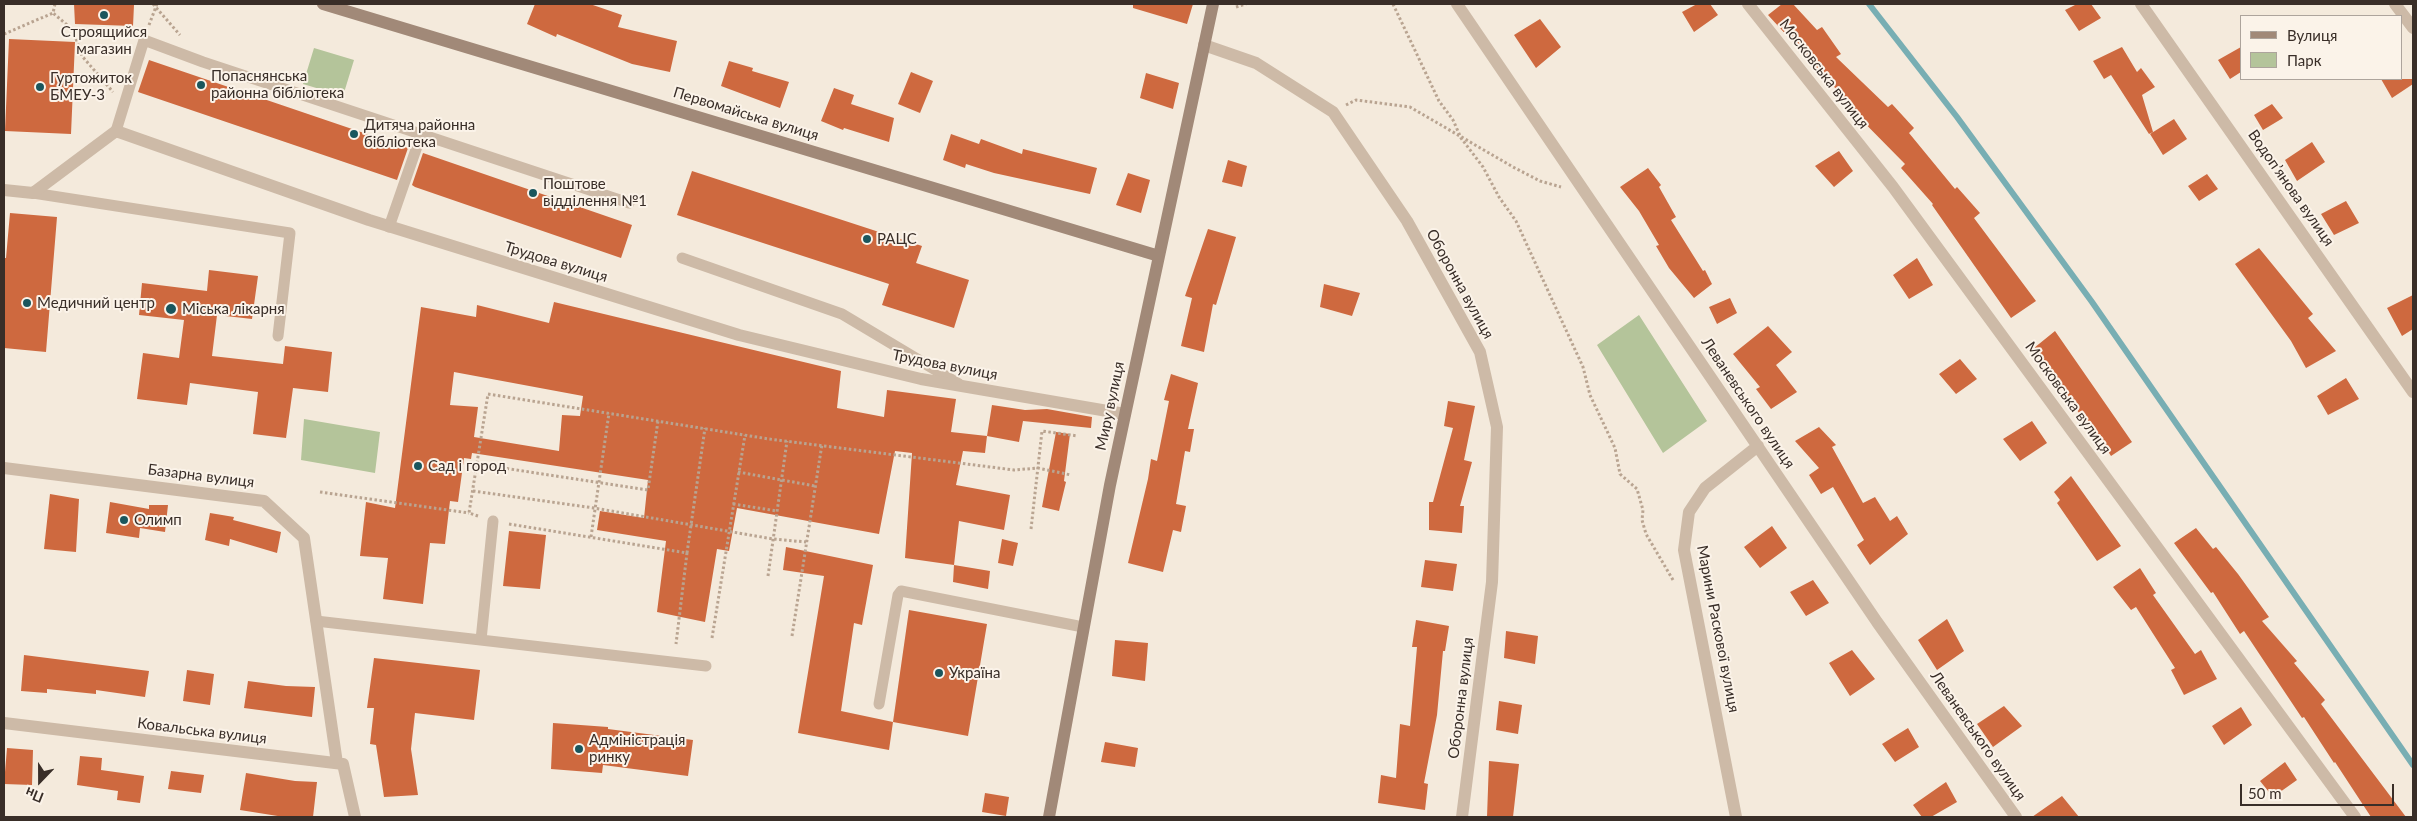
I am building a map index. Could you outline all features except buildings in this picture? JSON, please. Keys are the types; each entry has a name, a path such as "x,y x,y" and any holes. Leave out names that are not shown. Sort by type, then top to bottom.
{"street":[{"name":"Первомайська вулиця","path":"323,4 1158,256"},
{"name":"Миру вулиця","path":"1049,817 1083,627 1125,414 1212,4"},
{"name":"Леваневського вулиця","path":"1457,4 1877,622 2016,817"},
{"name":"Московська вулиця","path":"1748,4 1893,187 2355,817"},
{"path":"2395,4 2413,28"},
{"name":"Водоп’янова вулиця","path":"2147,5 2413,392"},
{"name":"Оборонна вулиця","path":"1204,45 1256,63 1333,112 1407,221 1480,352 1497,427 1492,582 1462,817"},
{"path":"4,190 33,193 116,131"},
{"name":"Трудова вулиця","path":"116,131 389,226 739,335 921,379 1125,414"},
{"name":"Марини Раскової вулиця","path":"1736,817 1684,550 1689,512 1705,488 1758,446"},
{"name":"Базарна вулиця","path":"4,468 264,501 304,538 337,763"},
{"name":"Ковальська вулиця","path":"4,723 337,763"},
{"path":"337,763 342,764 355,817"}],"lane":[{"path":"116,131 144,40 203,62 629,204"},
{"path":"389,226 422,135"},
{"path":"33,193 290,232 278,336"},
{"path":"682,258 842,314 962,386"},
{"path":"481,640 493,521"},
{"path":"879,704 898,595 901,591 905,590 1083,627"},
{"path":"316,622 706,666"}],"path":[{"path":"53,13 55,4"},
{"path":"152,4 156,6 203,62"},
{"path":"1236,7 1246,4"},
{"path":"1393,4 1434,92 1453,120 1461,138 1483,167 1499,197 1516,221 1583,367 1590,396 1615,448 1620,474 1637,489 1643,510 1642,520 1646,534 1676,584"},
{"path":"144,40 156,6"},
{"path":"4,34 53,13"},
{"path":"53,13 73,30 82,56 123,104"},
{"path":"1333,112 1356,100 1410,107 1461,138 1540,181 1587,194"},
{"path":"469,513 488,394 745,435 1014,470 1038,468 1071,475"},
{"path":"591,537 597,483 609,413"},
{"path":"477,464 648,490 658,421"},
{"path":"676,644 705,428"},
{"path":"1031,529 1042,431 1078,436"},
{"path":"712,638 745,435"},
{"path":"768,576 787,440"},
{"path":"792,636 822,444"},
{"path":"738,472 815,486"},
{"path":"473,491 594,508 773,539 806,542"},
{"path":"320,492 469,513 493,521 687,553"},
{"path":"733,504 777,511"}],"green space":[{"path":"314,48 354,60 343,96 303,84"},
{"path":"1639,315 1707,421 1663,453 1597,345"},
{"path":"304,419 380,432 375,473 301,460"}],"waterway":[{"path":"1869,4 1957,117 2092,302 2413,765"}],"place":[{"name":"Строящийся магазин","path":"104,15"},
{"name":"Попаснянська районна бібліотека","path":"201,85"},
{"name":"Гуртожиток БМЕУ-3","path":"40,87"},
{"name":"Дитяча районна бібліотека","path":"354,134"},
{"name":"Поштове відділення №1","path":"533,193"},
{"name":"РАЦС","path":"867,239"},
{"name":"Медичний центр","path":"27,303"},
{"name":"Міська лікарня","path":"171,309"},
{"name":"Сад і город","path":"418,466"},
{"name":"Олимп","path":"124,520"},
{"name":"Україна","path":"939,673"},
{"name":"Адміністрація ринку","path":"579,749"}]}
